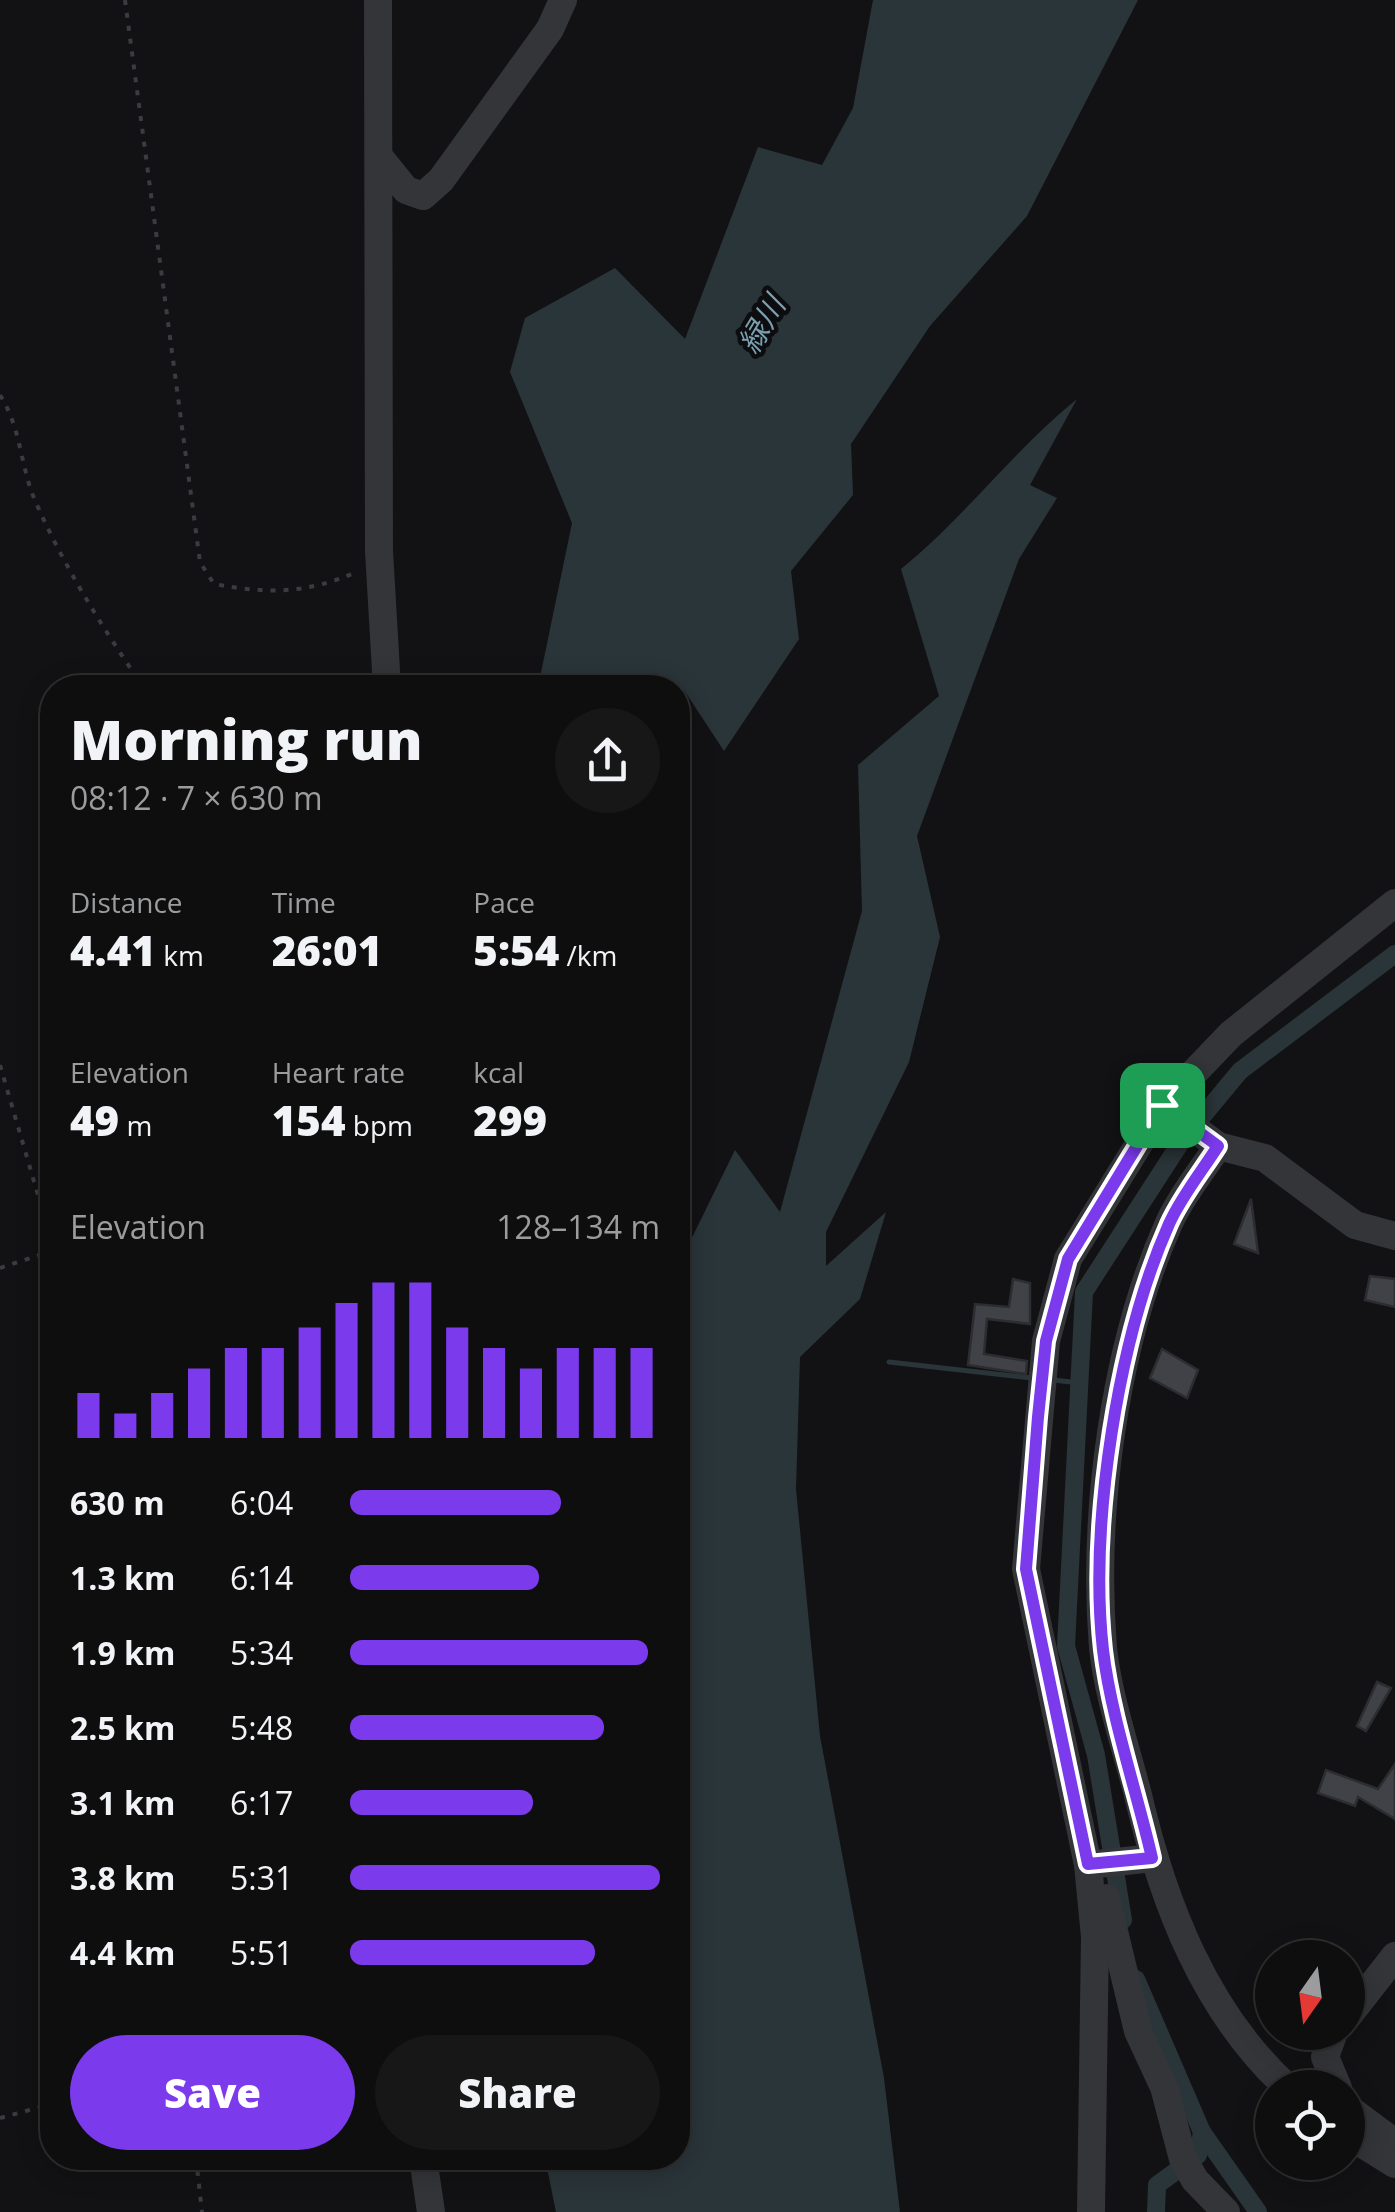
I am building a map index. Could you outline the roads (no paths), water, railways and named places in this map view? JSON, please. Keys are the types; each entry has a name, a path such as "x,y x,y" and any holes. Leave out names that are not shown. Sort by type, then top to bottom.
{"street":[{"path":"378,0 379,552 386,675"},
{"path":"381,159 406,190 424,196 440,180 550,29 564,0"},
{"path":"1226,2212 1195,2180 1184,2159 1164,2087 1138,2031 1093,1864 1026,1569 1046,1341 1068,1259 1162,1105 1231,1034 1395,903"},
{"path":"1162,1105 1218,1146 1266,1158 1355,1225 1395,1236"},
{"path":"1218,1146 1170,1221 1140,1306 1116,1413 1104,1511 1104,1651 1152,1858 1189,1950 1249,2049 1270,2070"},
{"path":"1093,1864 1152,1858"},
{"path":"1092,2212 1093,1864"},
{"path":"1365,1994 1395,1956"},
{"path":"1365,2121 1395,2143"},
{"path":"1365,2146 1395,2164"},
{"path":"425,2170 432,2212"}],"water":[{"name":"緑川","path":"873,0 1138,0 1027,216 930,326 851,444 853,495 791,571 799,639 724,751 690,699 690,675 540,675 572,523 510,372 525,318 615,268 685,339 758,147 822,165 853,108"},
{"path":"1077,399 1030,485 1057,498 1019,559 917,836 940,937 909,1062 826,1232 826,1266 886,1212 860,1299 800,1357 796,1489 820,1736 884,2078 900,2212 556,2212 547,2170 690,2170 690,1242 735,1150 780,1212 862,911 858,765 939,696 901,569"}],"waterway":[{"path":"1123,1920 1096,1755 1066,1646 1084,1292 1181,1142 1240,1071 1395,954"},
{"path":"889,1362 1032,1378"},
{"path":"1053,1380 1080,1383"},
{"path":"1136,1979 1202,2132 1258,2212"},
{"path":"1156,2212 1157,2185 1198,2155 1202,2132"}]}
